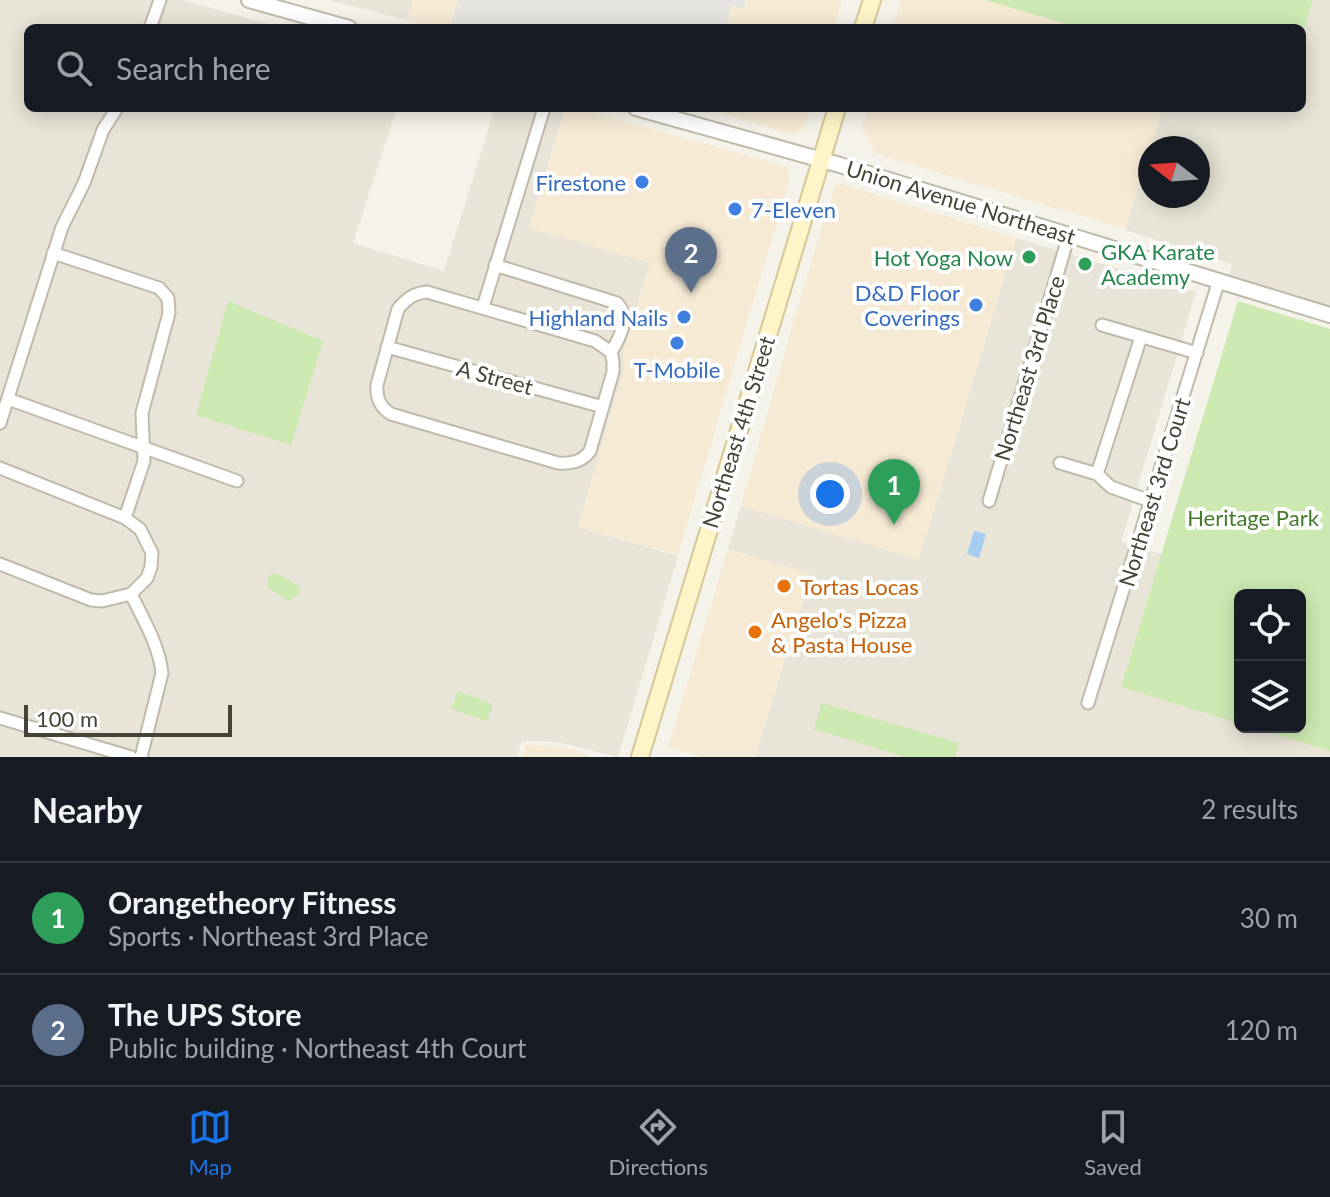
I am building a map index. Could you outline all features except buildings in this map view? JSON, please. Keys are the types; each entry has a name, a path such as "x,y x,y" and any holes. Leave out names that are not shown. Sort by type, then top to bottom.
{"main road":[{"path":"864,24 872,0"},
{"name":"Northeast 4th Street","path":"640,757 836,112"}],"street":[{"path":"151,24 160,0"},
{"path":"257,1 335,24"},
{"path":"0,423 62,227 84,183 103,130 114,112"},
{"path":"483,307 543,112"},
{"name":"Union Avenue Northeast","path":"650,112 1329,312"},
{"name":"Northeast 3rd Place","path":"989,501 1069,235"},
{"path":"53,253 159,288 168,298 169,313 142,413 144,461 125,518"},
{"path":"495,265 617,303 625,317 619,340 611,352"},
{"name":"Northeast 3rd Court","path":"1088,703 1219,280"},
{"path":"427,292 483,307 595,341 611,352 613,372 590,451 584,458 569,464 558,463 391,414 379,403 377,385 398,309 405,300 427,292"},
{"path":"1102,325 1197,353"},
{"path":"1097,474 1141,337"},
{"name":"A Street","path":"387,347 603,407"},
{"path":"8,399 237,481"},
{"path":"1060,463 1097,474 1111,487 1150,501"},
{"path":"0,468 125,518 140,529 152,553 147,578 131,594 102,601 91,600 0,564"},
{"path":"131,594 156,648 162,673 141,757"},
{"path":"0,718 131,757"}],"shaded area":[{"path":"0,0 183,0 269,24 24,24 24,112 396,112 353,243 444,271 494,112 564,112 529,227 650,263 623,354 624,370 578,527 678,556 618,757 558,742 522,741 517,757 0,757"},
{"path":"328,0 413,0 407,20"},
{"path":"413,0 842,0 835,24 420,24 407,20"},
{"path":"458,0 746,0 744,9 732,5 726,24 451,24"},
{"path":"901,0 985,0 1066,24 893,24"},
{"path":"1313,0 1330,0 1330,310 1228,279 1232,264 1125,230 1138,188 1138,208 1210,208 1210,136 1154,136 1162,112 1306,112 1306,24"},
{"path":"565,112 590,112 788,167 790,178 678,555 578,527 624,370 623,354 650,263 529,228"},
{"path":"717,112 809,112 803,130 794,135"},
{"path":"867,112 1162,112 1154,136 1138,136 1138,188 1125,229 876,154 862,129"},
{"path":"841,184 1016,238 919,560 741,506 798,305 835,186"},
{"path":"1016,238 1196,292 1121,542 1161,554 1121,687 1234,722 1234,733 1271,733 1330,751 1330,757 755,757 811,574 728,549 741,506 919,559"},
{"path":"728,549 811,574 755,757 701,757 668,747"},
{"path":"526,744 573,749 592,757 522,757"}],"green space":[{"path":"985,0 1313,0 1306,24 1066,24"},
{"path":"228,301 323,341 291,445 196,415"},
{"name":"Heritage Park","path":"1238,301 1330,329 1330,751 1271,733 1306,733 1306,589 1234,589 1234,722 1121,687"},
{"path":"274,573 298,585 301,590 296,597 289,601 269,589 269,575"},
{"path":"458,691 493,704 487,721 451,709"},
{"path":"822,703 959,743 955,757 905,757 814,729"}],"water":[{"path":"974,531 986,534 979,558 967,554"}],"place":[{"name":"Firestone","path":"642,182"},
{"name":"7-Eleven","path":"735,209"},
{"name":"Hot Yoga Now","path":"1029,257"},
{"name":"GKA Karate Academy","path":"1085,264"},
{"name":"The UPS Store","path":"691,293"},
{"name":"D&D Floor Coverings","path":"976,305"},
{"name":"Highland Nails","path":"684,317"},
{"name":"T-Mobile","path":"677,343"},
{"name":"Orangetheory Fitness","path":"894,525"},
{"name":"Tortas Locas","path":"784,586"},
{"name":"Angelo's Pizza & Pasta House","path":"755,632"}]}
